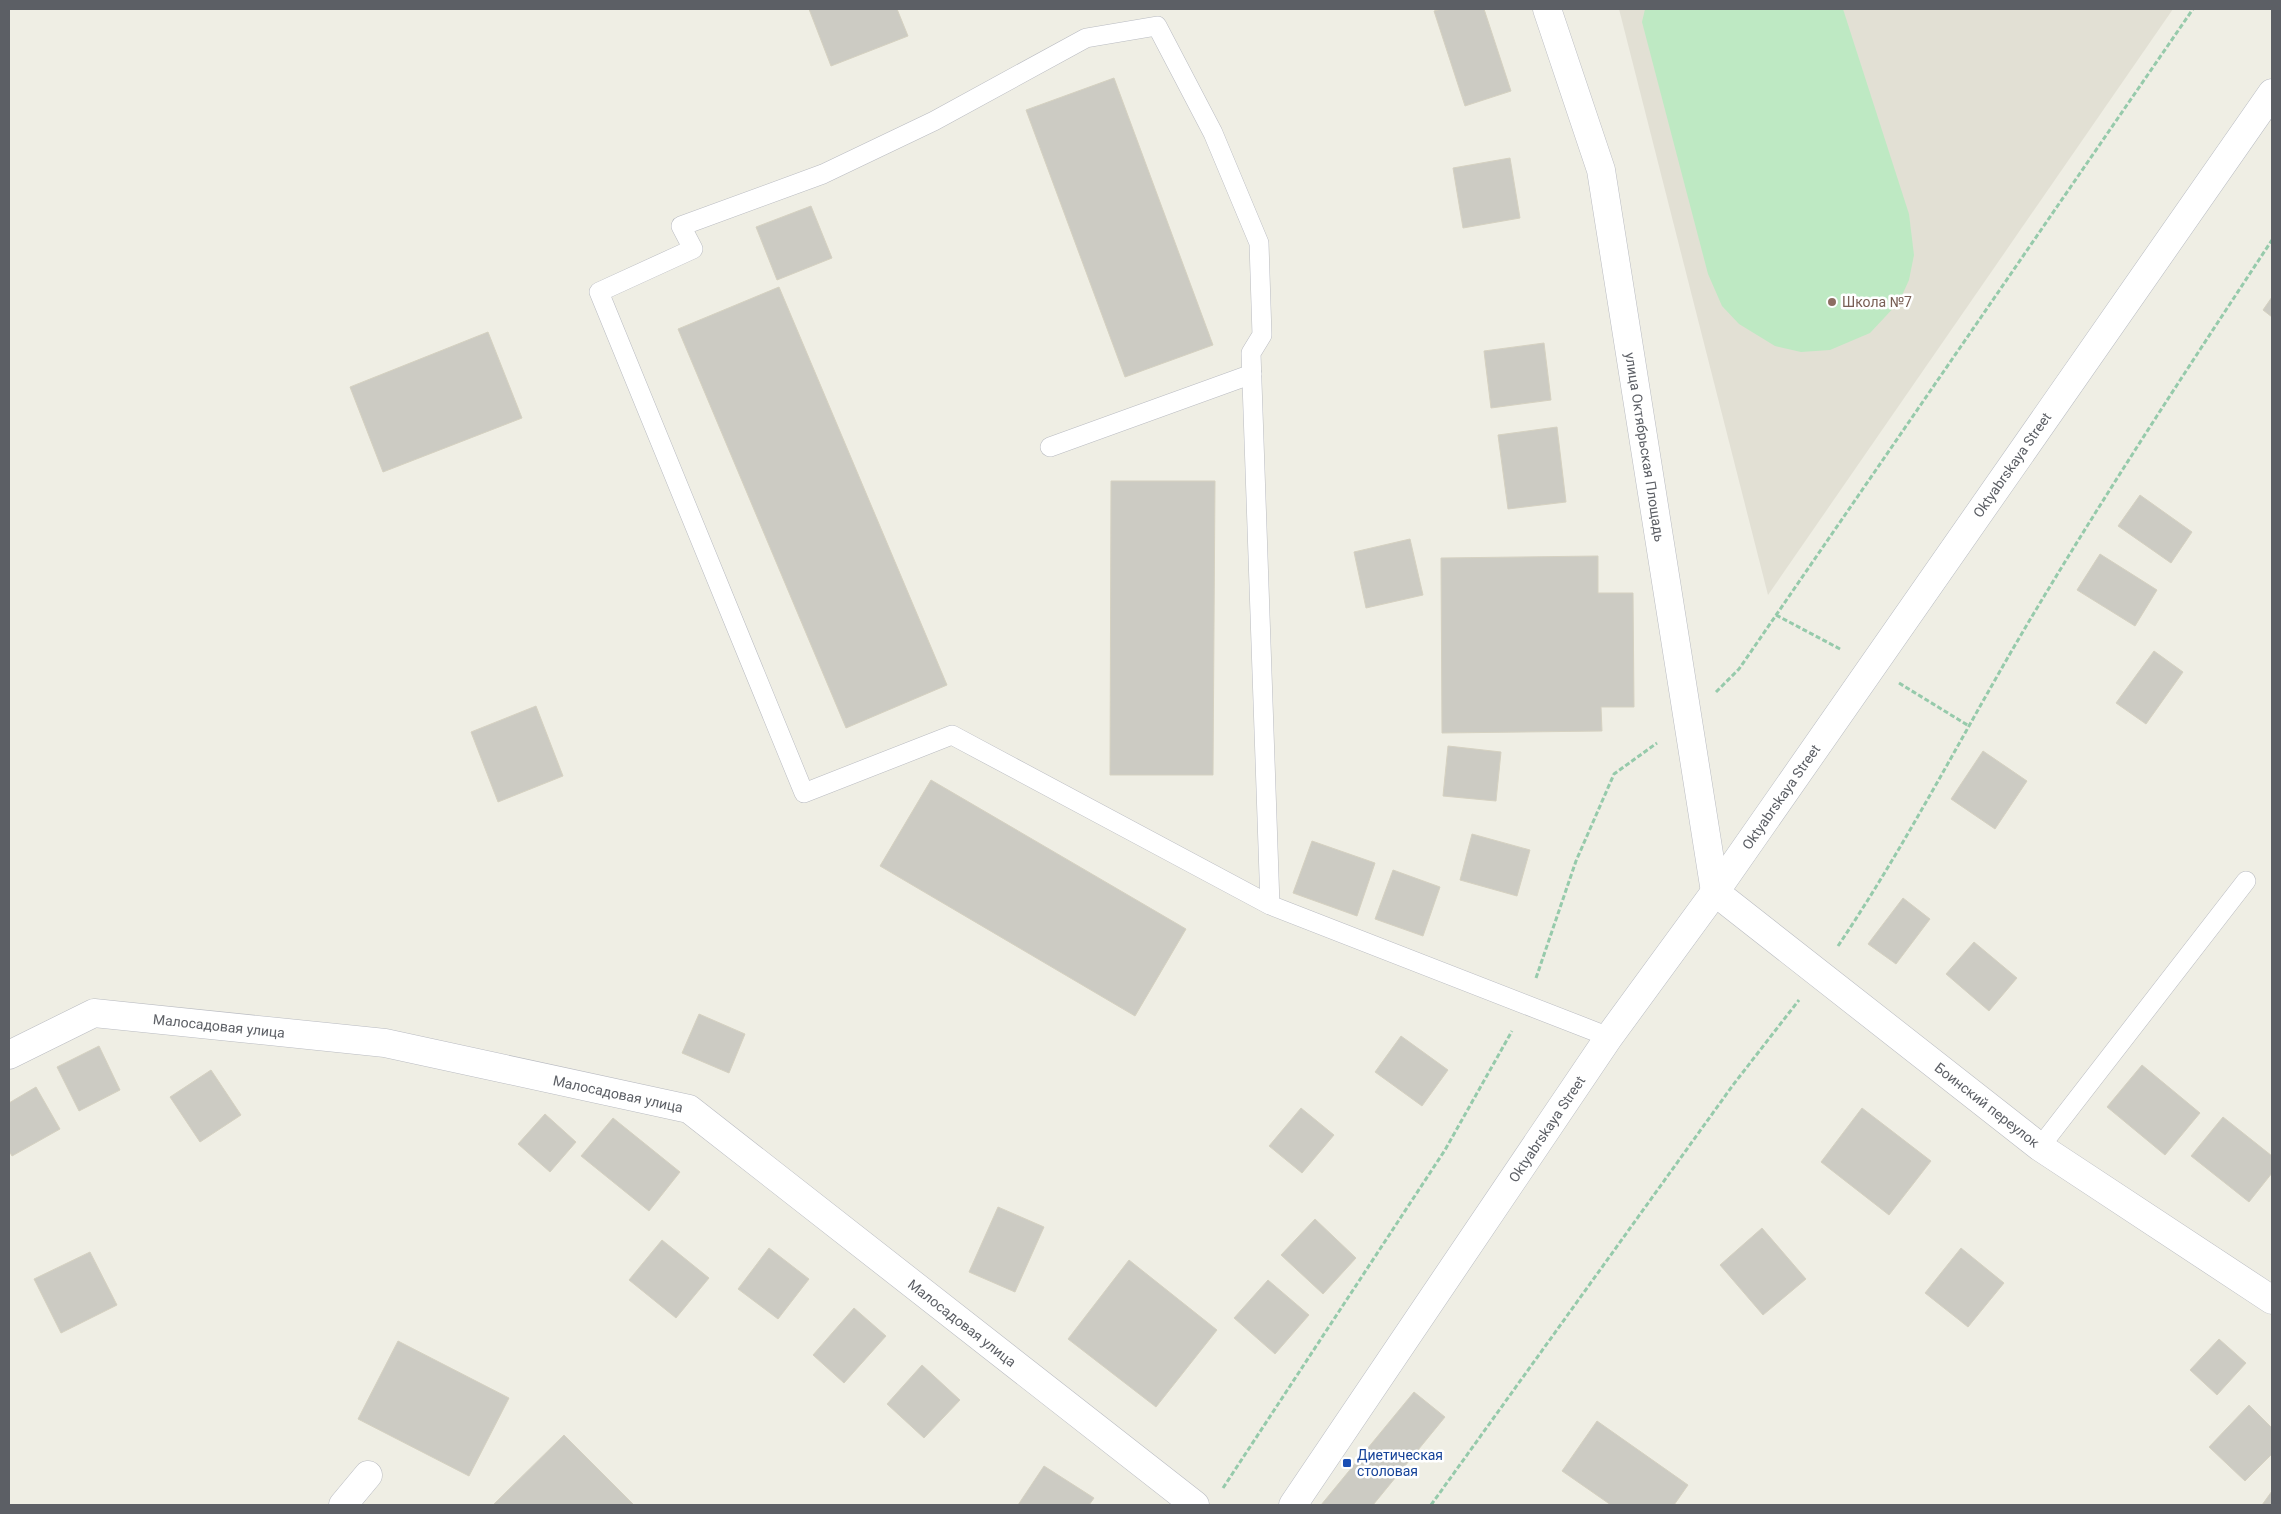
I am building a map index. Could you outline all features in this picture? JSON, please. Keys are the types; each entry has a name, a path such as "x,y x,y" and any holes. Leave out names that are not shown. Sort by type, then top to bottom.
{"street":[{"name":"улица Октябрьская Площадь","path":"1547,9 1601,170 1715,892"},
{"name":"Oktyabrskaya Street","path":"1293,1505 1609,1037 1715,892 2272,93"},
{"name":"Боинский переулок","path":"1715,892 2040,1147 2272,1300"},
{"name":"Малосадовая улица","path":"9,1055 94,1013 385,1043 689,1109 1195,1505"},
{"path":"343,1505 368,1475"}],"lane":[{"path":"1270,905 1251,353 1262,335 1259,243 1213,133 1157,26 1086,38 934,121 823,174 681,226 693,249 599,292 804,793 952,735 1270,905 1609,1037"},
{"path":"1050,447 1252,374"},
{"path":"2040,1147 2246,881"}],"path":[{"path":"1431,1505 1733,1086 1819,974 1877,889 2039,605 2272,240"}],"shaded area":[{"name":"Школа №7","path":"1619,9 2173,9 1768,595"}],"green space":[{"path":"1645,9 1843,9 1909,214 1914,255 1909,280 1899,302 1870,333 1830,350 1801,352 1775,346 1739,324 1722,306 1708,274 1642,22"}],"building":[{"path":"809,9 897,9 908,36 831,66"},
{"path":"1442,9 1484,9 1511,91 1465,106 1434,11"},
{"path":"1114,78 1213,345 1125,377 1026,110"},
{"path":"1510,158 1520,218 1463,228 1453,168"},
{"path":"811,206 832,258 777,280 756,227"},
{"path":"779,287 947,685 846,728 678,329"},
{"path":"2272,297 2272,317 2263,310"},
{"path":"488,332 522,418 383,472 350,387"},
{"path":"1544,343 1551,400 1491,408 1484,351"},
{"path":"1557,427 1566,502 1508,509 1498,435"},
{"path":"1111,481 1215,481 1213,775 1110,775"},
{"path":"2140,495 2192,532 2171,563 2118,526"},
{"path":"1410,539 1423,595 1366,608 1354,552"},
{"path":"2100,554 2157,590 2135,626 2077,590"},
{"path":"1598,556 1598,593 1633,593 1634,707 1601,707 1602,731 1442,733 1441,558"},
{"path":"2154,651 2183,672 2146,724 2116,703"},
{"path":"536,706 563,776 498,802 471,732"},
{"path":"1448,746 1501,752 1496,801 1443,796"},
{"path":"1983,751 2027,781 1995,829 1951,799"},
{"path":"931,780 1186,929 1135,1016 880,866"},
{"path":"1472,834 1530,850 1517,896 1460,880"},
{"path":"1312,841 1375,863 1357,916 1293,893"},
{"path":"1393,870 1440,887 1423,936 1375,919"},
{"path":"1903,898 1930,919 1896,964 1868,944"},
{"path":"1974,942 2017,978 1989,1011 1946,974"},
{"path":"699,1014 745,1034 729,1073 682,1053"},
{"path":"1401,1036 1448,1070 1422,1106 1375,1072"},
{"path":"99,1046 120,1090 79,1111 57,1067"},
{"path":"2142,1065 2200,1113 2165,1155 2107,1107"},
{"path":"211,1070 241,1115 200,1142 170,1097"},
{"path":"36,1087 60,1129 12,1156 9,1151 9,1103"},
{"path":"1301,1108 1334,1135 1302,1173 1269,1146"},
{"path":"1862,1108 1931,1161 1889,1215 1821,1162"},
{"path":"545,1114 576,1142 550,1172 518,1144"},
{"path":"2223,1117 2272,1156 2272,1173 2249,1202 2191,1156"},
{"path":"613,1118 680,1172 649,1211 581,1156"},
{"path":"998,1207 1044,1227 1015,1292 969,1272"},
{"path":"1315,1219 1356,1258 1323,1294 1281,1255"},
{"path":"1762,1228 1806,1279 1763,1315 1720,1265"},
{"path":"662,1240 709,1278 676,1318 629,1280"},
{"path":"769,1248 809,1279 778,1319 738,1289"},
{"path":"1961,1248 2004,1283 1968,1327 1925,1293"},
{"path":"90,1252 117,1305 61,1333 34,1279"},
{"path":"1129,1260 1217,1330 1156,1407 1068,1339"},
{"path":"1268,1280 1309,1315 1275,1354 1234,1318"},
{"path":"854,1308 886,1336 844,1383 813,1355"},
{"path":"2219,1339 2246,1363 2217,1395 2190,1370"},
{"path":"398,1341 509,1398 469,1476 358,1419"},
{"path":"922,1365 960,1400 924,1438 887,1404"},
{"path":"1414,1392 1445,1417 1373,1505 1321,1505"},
{"path":"2249,1405 2272,1428 2272,1454 2245,1481 2209,1447"},
{"path":"1597,1421 1688,1485 1674,1505 1611,1505 1562,1471"},
{"path":"564,1435 634,1505 494,1504"},
{"path":"1044,1466 1094,1498 1089,1505 1018,1505"},
{"path":"2272,1491 2272,1505 2262,1505"}],"place":[{"name":"Школа №7","path":"1832,302"},
{"name":"Диетическая столовая","path":"1347,1463"}]}
